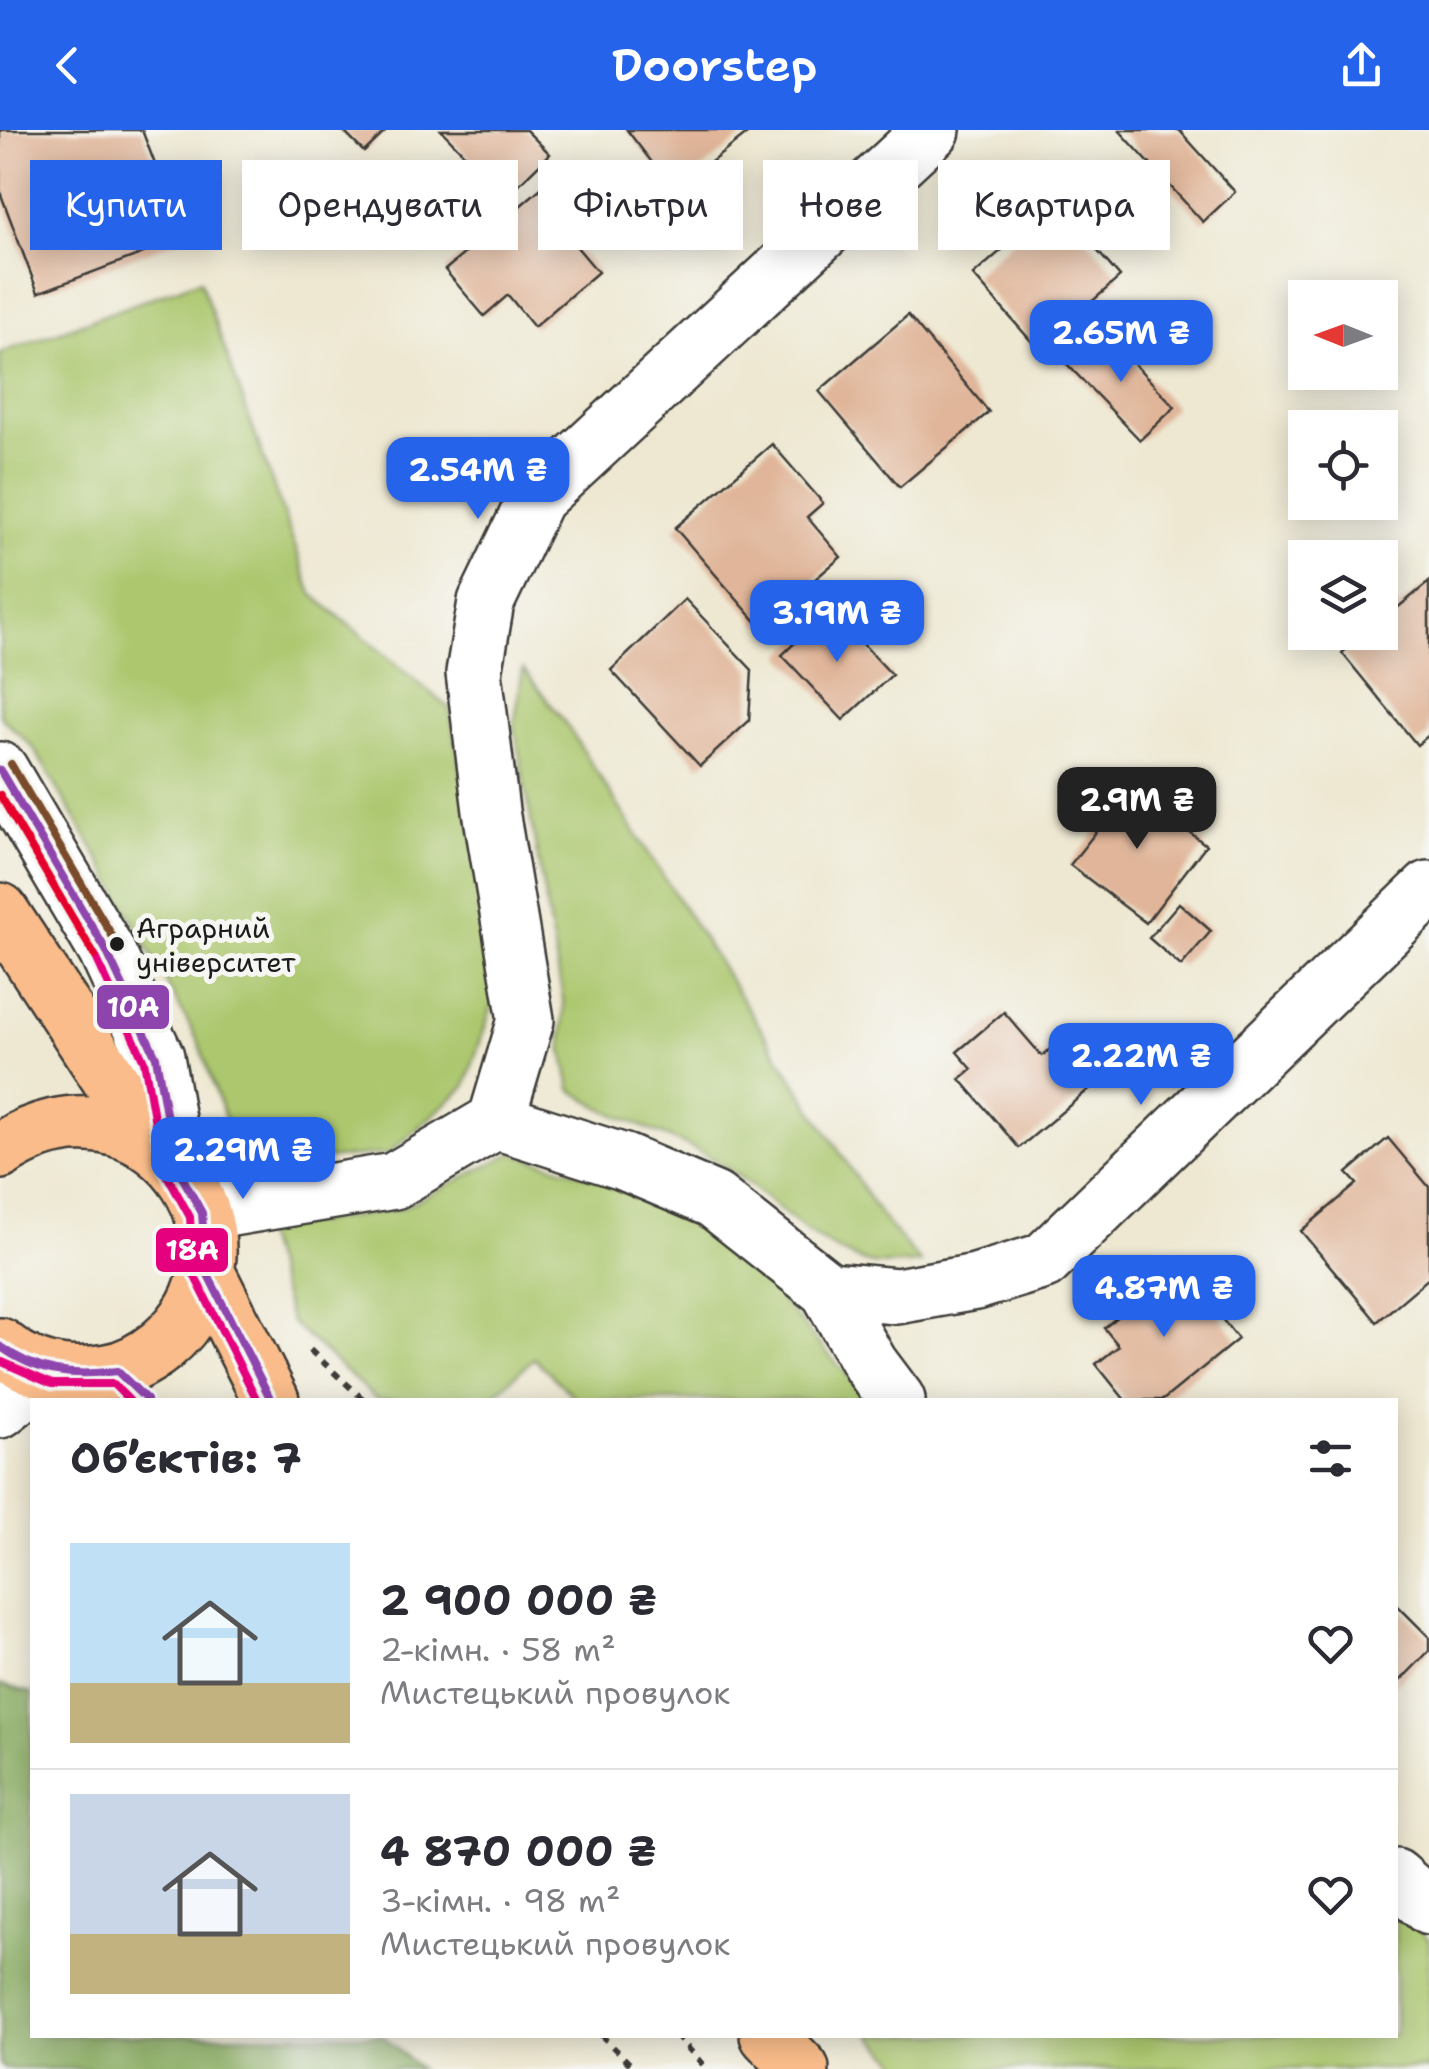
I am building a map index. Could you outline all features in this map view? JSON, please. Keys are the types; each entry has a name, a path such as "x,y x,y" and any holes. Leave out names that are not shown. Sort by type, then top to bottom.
{"main road":[{"path":"0,911 202,1213 206,1271 195,1304 176,1334 149,1356 132,1386 48,1372 15,1358 0,1346"},
{"path":"0,1151 24,1135 56,1124 90,1122 124,1129 164,1154"},
{"path":"206,1271 271,1398"},
{"path":"771,2038 800,2069"}],"street":[{"path":"202,1213 394,1181 496,1121 526,1020 491,811 474,672 486,602 536,498 932,130"},
{"path":"0,770 106,950 156,1057 164,1154"},
{"path":"828,1290 897,1296 976,1282 1044,1260 1429,889"},
{"path":"496,1121 624,1162 714,1200 828,1290 870,1364 896,1398"},
{"path":"0,1410 48,1372"},
{"path":"1398,1880 1429,1907"}],"path":[{"path":"604,2038 635,2069"},
{"path":"679,2038 707,2069"}],"green space":[{"path":"200,280 312,594 450,709 485,907 495,997 465,1087 388,1154 241,1165 199,1043 106,870 33,747 0,716 0,353"},
{"path":"523,669 564,721 880,1215 921,1263 874,1264 845,1254 702,1153 602,1108 571,1089 562,1045 564,1005 514,725"},
{"path":"512,1153 685,1204 758,1274 867,1398 575,1398 534,1358 490,1398 375,1398 291,1322 263,1231 400,1209"},
{"path":"0,1684 30,1692 30,2038 385,2038 420,2069 4,2069 0,2064"},
{"path":"1398,1912 1429,1939 1429,2069 905,2069 874,2038 1398,2038"}],"building":[{"path":"0,130 142,130 153,160 30,160 30,250 151,250 38,293 0,192"},
{"path":"342,130 387,130 364,152"},
{"path":"441,130 526,130 550,154 538,160 538,166 518,185 518,160 470,160"},
{"path":"627,130 752,130 714,160 650,160"},
{"path":"1119,130 1179,130 1235,192 1203,222 1170,186 1170,160 1146,160"},
{"path":"538,191 538,250 579,250 598,272 534,327 508,295 484,316 445,270 468,250 518,250 518,208"},
{"path":"1002,250 1097,250 1120,277 1038,349 973,275"},
{"path":"908,315 989,412 900,487 819,391"},
{"path":"1102,330 1175,407 1140,440 1067,364"},
{"path":"772,444 823,503 807,517 841,557 760,626 675,528"},
{"path":"1429,582 1429,735 1417,745 1342,653 1398,650 1398,607"},
{"path":"685,599 752,670 749,721 700,766 611,670"},
{"path":"830,609 892,675 843,720 782,655"},
{"path":"1123,781 1206,845 1146,923 1070,865 1096,832 1088,826"},
{"path":"1179,903 1211,931 1181,966 1149,938"},
{"path":"1004,1012 1042,1056 1071,1031 1107,1074 1019,1148 960,1079 972,1069 957,1052"},
{"path":"1388,1138 1429,1187 1429,1278 1377,1322 1301,1231 1357,1184 1347,1173"},
{"path":"1180,1266 1238,1339 1165,1398 1123,1398 1096,1364 1119,1346 1104,1328"},
{"path":"1398,1606 1429,1637 1429,1651 1398,1683"}],"transit line":[{"path":"11,764 117,944"},
{"name":"10А","path":"0,770 106,950 156,1057 175,1164 202,1213 206,1271 270,1398"},
{"path":"0,795 95,956"},
{"name":"18А","path":"95,955 144,1061 163,1168 190,1217 194,1275 256,1398"},
{"name":"10А","path":"0,1346 27,1362 56,1371 117,1371 145,1398"},
{"name":"18А","path":"0,1361 52,1384 113,1384 127,1398"}],"place":[{"name":"Аграрний університет","path":"117,944"}]}
